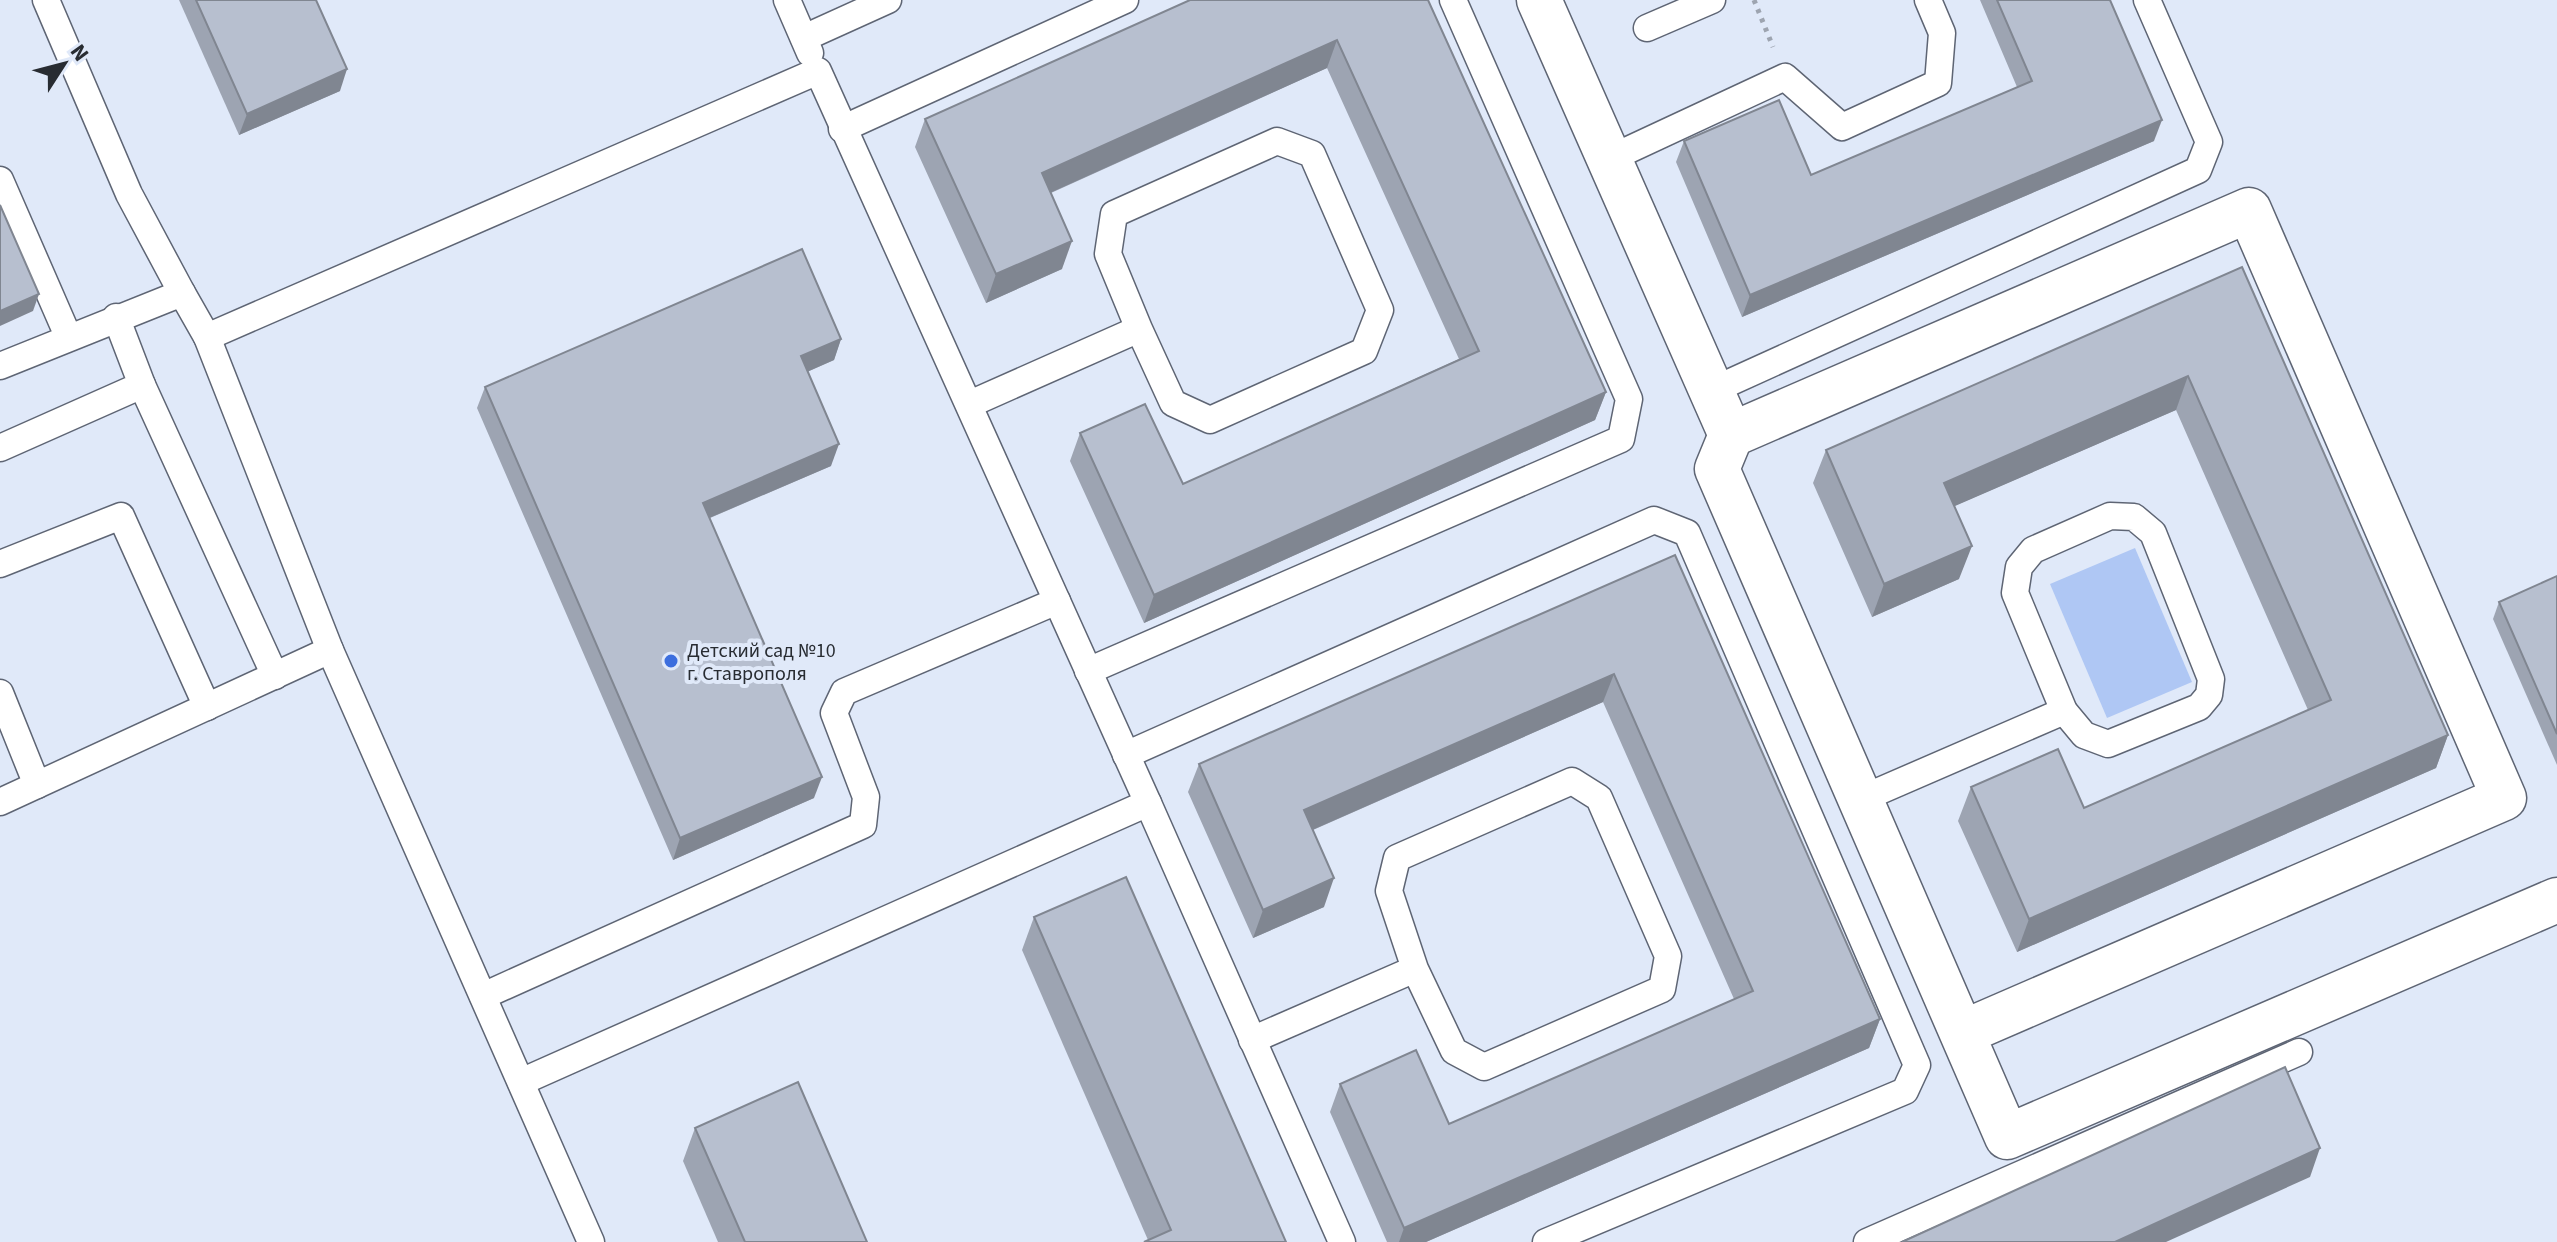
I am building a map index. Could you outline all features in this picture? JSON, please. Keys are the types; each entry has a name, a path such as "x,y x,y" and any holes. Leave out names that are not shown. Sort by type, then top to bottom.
{"street":[{"path":"1539,0 1731,435"},
{"path":"1962,1033 2504,798 2249,210 1731,435 1717,469 2007,1137 2557,900"}],"lane":[{"path":"46,0 129,194 207,337 330,650 591,1242"},
{"path":"787,0 842,129 970,404 1342,1242"},
{"path":"804,38 888,0"},
{"path":"842,129 1125,0"},
{"path":"1088,671 1621,439 1629,399 1453,0"},
{"path":"1647,28 1712,0"},
{"path":"1609,159 1785,77 1842,127 1938,83 1942,33 1928,0"},
{"path":"1711,391 2198,170 2209,142 2147,0"},
{"path":"207,337 818,71"},
{"path":"1277,141 1312,154 1380,310 1364,351 1210,420 1173,403 1139,329 1108,254 1114,214 1277,141"},
{"path":"0,180 68,336"},
{"path":"0,366 68,336 182,293"},
{"path":"116,317 142,385 275,676"},
{"path":"970,404 1139,329"},
{"path":"0,448 142,385"},
{"path":"0,564 121,516 207,707"},
{"path":"2110,516 2134,517 2153,533 2211,679 2209,695 2199,707 2108,744 2084,735 2064,711 2015,593 2019,567 2033,550 2110,516"},
{"path":"1126,755 1654,520 1687,533 1917,1065 1905,1091 1546,1242"},
{"path":"483,996 863,825 866,797 834,713 844,692 1057,601"},
{"path":"0,802 330,650"},
{"path":"0,693 37,785"},
{"path":"1861,799 2064,711"},
{"path":"1572,781 1599,798 1668,956 1662,989 1484,1067 1454,1051 1415,969 1389,891 1397,858 1572,781"},
{"path":"521,1082 1148,803"},
{"path":"1252,1040 1415,969"},
{"path":"1867,1242 2299,1052"}],"path":[{"path":"1754,0 1785,77"}],"shaded area":[{"path":"2135,548 2192,682 2107,718 2050,584"}],"building":[{"path":"196,0 316,0 347,69 247,114"},
{"path":"1190,0 1428,0 1606,392 1154,595 1080,433 1145,404 1183,484 1479,351 1337,40 1042,173 1072,241 996,274 925,119"},
{"path":"1997,0 2110,0 2162,120 1750,295 1684,141 1779,100 1811,175 2032,81"},
{"path":"0,205 39,294 0,311"},
{"name":"Детский сад №10 г. Ставрополя","path":"802,249 841,339 801,356 839,444 703,503 822,777 680,838 485,387"},
{"path":"2242,267 2448,735 2029,919 1971,787 2058,749 2084,808 2331,700 2188,376 1944,483 1972,546 1884,584 1826,450"},
{"path":"1675,555 1880,1019 1404,1228 1340,1084 1416,1050 1449,1124 1753,991 1614,674 1304,810 1334,878 1263,910 1199,764"},
{"path":"2557,576 2557,734 2499,602"},
{"path":"1126,877 1286,1242 1144,1242 1171,1230 1034,917"},
{"path":"2285,1067 2320,1148 2115,1242 1902,1242"},
{"path":"798,1082 867,1242 745,1242 695,1128"}],"place":[{"name":"Детский сад №10 г. Ставрополя","path":"671,661"}]}
